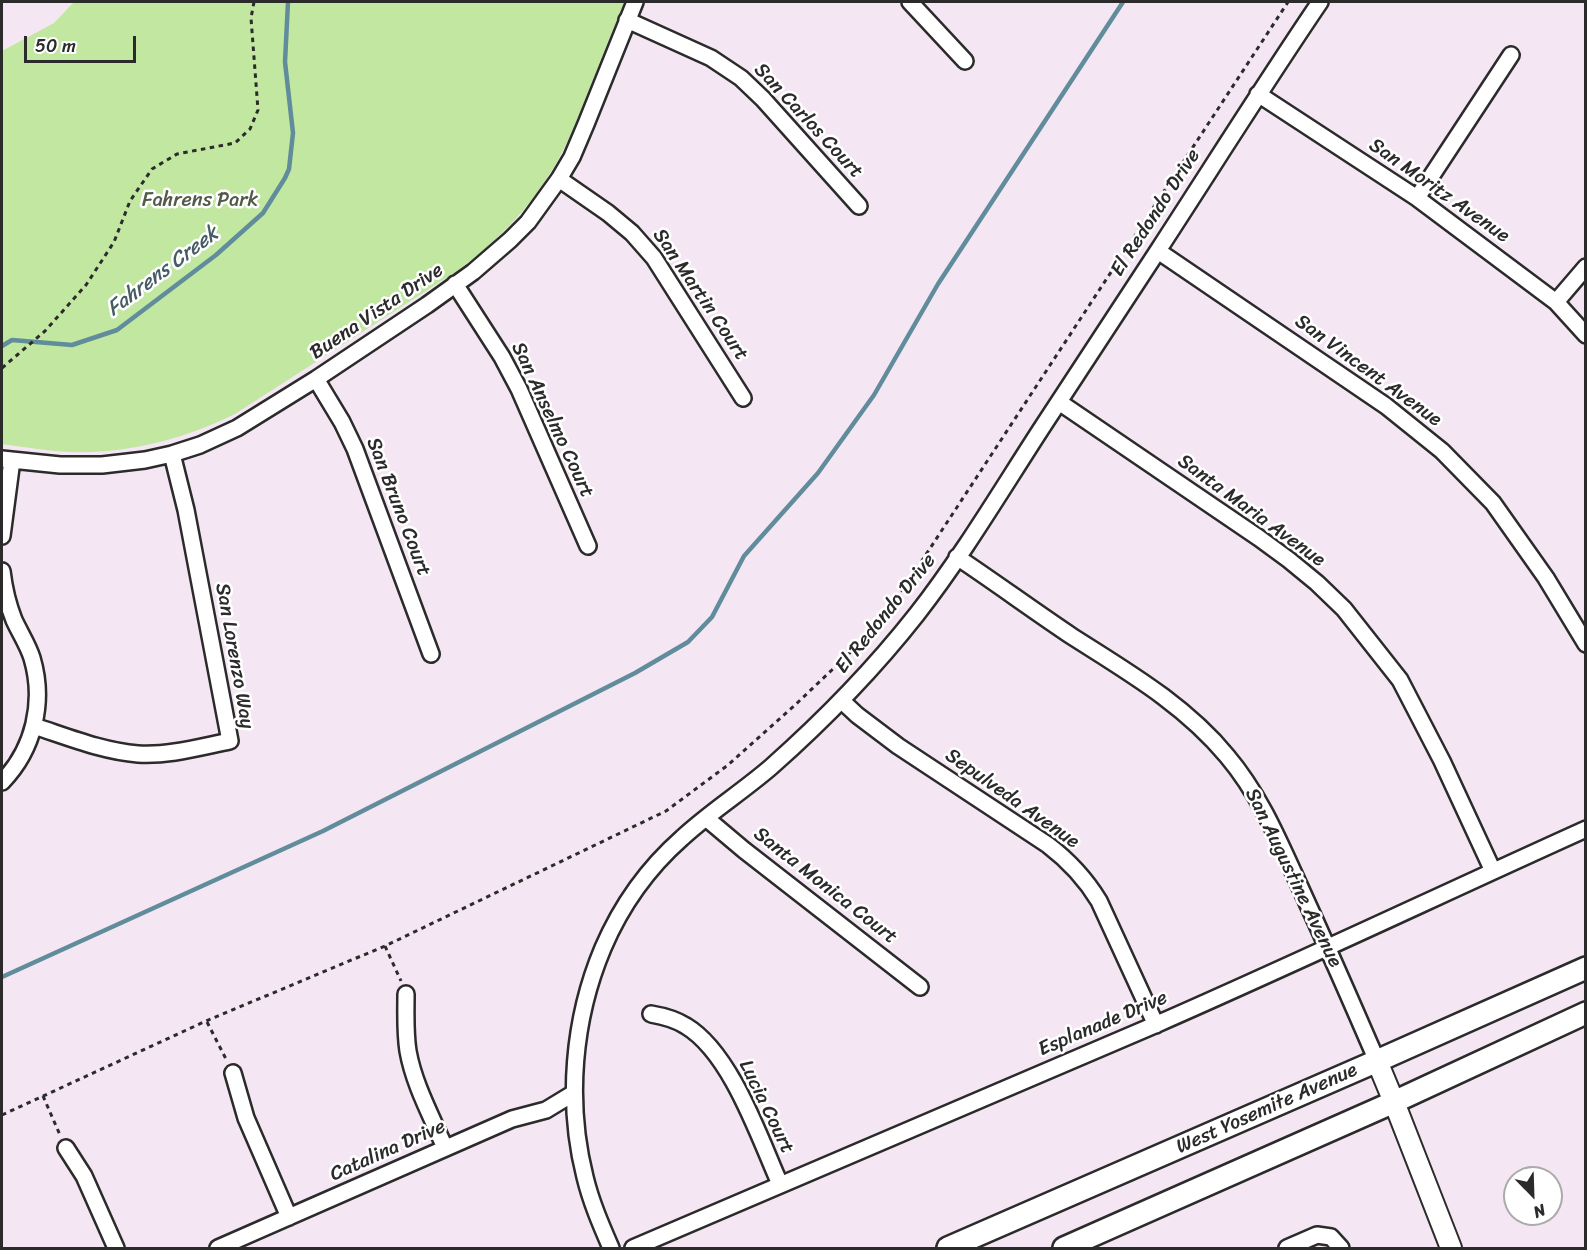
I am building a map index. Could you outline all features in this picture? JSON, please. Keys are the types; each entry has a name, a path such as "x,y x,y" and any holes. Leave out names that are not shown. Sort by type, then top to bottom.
{"main road":[{"name":"West Yosemite Avenue","path":"948,1248 1586,968"},
{"path":"1064,1248 1394,1102 1586,1013"}],"street":[{"name":"Buena Vista Drive","path":"7,460 60,465 131,463 172,454 205,443 237,428 316,379 473,272 528,222 559,179 572,157 635,2"},
{"path":"910,2 965,61"},
{"name":"El Redondo Drive","path":"611,1248 596,1213 585,1176 578,1139 574,1093 576,1056 589,987 602,951 621,912 653,868 682,838 767,771 817,726 875,665 917,613 957,557 1320,2"},
{"name":"San Carlos Court","path":"627,20 711,58 741,78 763,99 859,206"},
{"path":"1417,198 1511,55"},
{"name":"San Moritz Avenue","path":"1258,94 1417,198 1556,302 1586,335"},
{"name":"San Martin Court","path":"559,179 608,213 632,233 654,258 743,398"},
{"name":"San Vincent Avenue","path":"1158,251 1379,400 1442,452 1493,503 1546,578 1586,644"},
{"path":"1556,302 1586,267"},
{"name":"San Anselmo Court","path":"455,284 502,357 519,389 588,546"},
{"name":"San Bruno Court","path":"316,379 355,449 431,654"},
{"name":"Santa Maria Avenue","path":"1059,402 1259,538 1317,583 1344,609 1400,680 1442,761 1493,871"},
{"name":"San Lorenzo Way","path":"34,726 115,751 140,754 164,753 230,741 186,510 172,454"},
{"path":"2,536 7,460"},
{"name":"San Augustine Avenue","path":"957,557 1172,702 1227,756 1250,787 1270,821 1328,948 1394,1102 1451,1248"},
{"path":"2,572 5,594 31,657 38,699 34,726 27,745 2,782"},
{"name":"Sepulveda Avenue","path":"842,700 857,715 898,746 1048,845 1074,867 1099,901 1156,1024"},
{"name":"Santa Monica Court","path":"706,818 920,987"},
{"name":"Esplanade Drive","path":"633,1248 1156,1024 1328,948 1586,829"},
{"path":"406,994 405,1025 416,1081 445,1148"},
{"name":"Lucia Court","path":"651,1014 677,1021 686,1026 716,1054 742,1098 780,1184"},
{"path":"233,1073 246,1118 289,1217"},
{"name":"Catalina Drive","path":"218,1248 512,1119 546,1110 574,1093"},
{"path":"66,1148 84,1176 116,1248"},
{"path":"1287,1248 1317,1235 1331,1237 1341,1248"}],"path":[{"path":"2,368 42,333 74,300 114,242 130,201 152,169 177,154 235,143 250,129 258,110 251,18 254,2"},
{"path":"2,1115 206,1021 386,946 666,811 728,765 855,648 906,585 1288,2"},
{"path":"386,946 406,994"},
{"path":"206,1021 233,1073"},
{"path":"43,1096 66,1148"}],"green space":[{"name":"Fahrens Park","path":"74,2 624,2 564,149 554,167 523,211 471,260 235,414 196,431 155,443 113,450 70,452 2,444 2,51 54,23"}],"waterway":[{"name":"Fahrens Creek","path":"2,346 12,340 72,345 117,330 216,255 263,213 289,169 293,133 285,62 288,2"},
{"path":"2,977 323,831 635,673 688,642 712,617 744,556 818,473 874,395 938,284 1123,2"}]}
